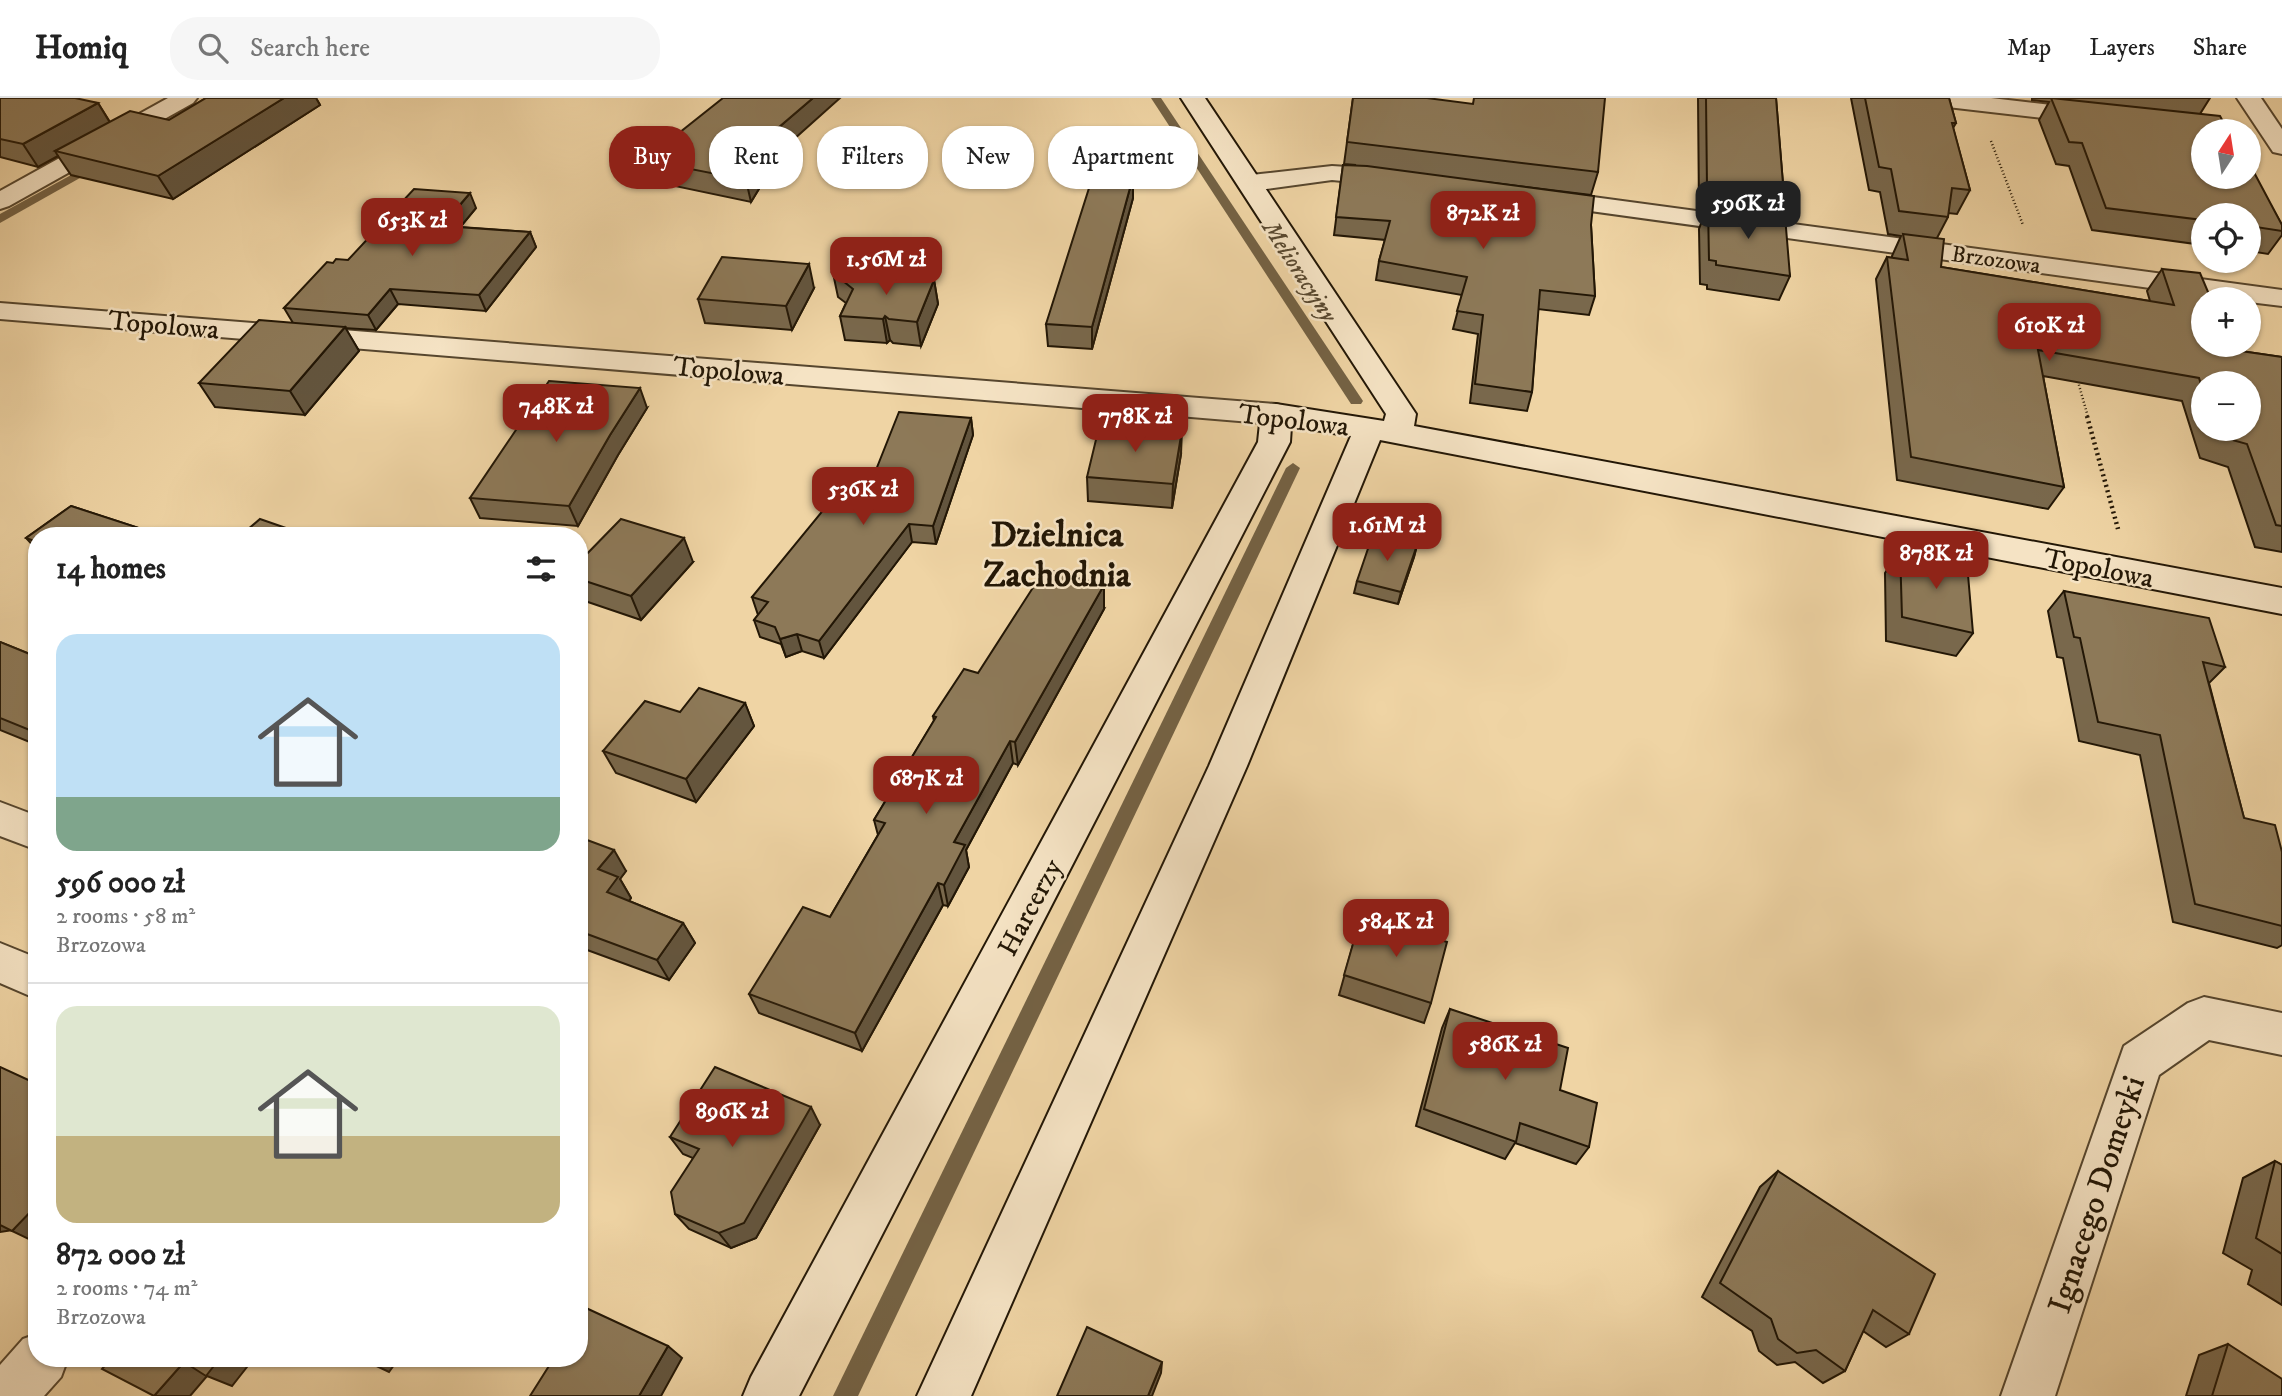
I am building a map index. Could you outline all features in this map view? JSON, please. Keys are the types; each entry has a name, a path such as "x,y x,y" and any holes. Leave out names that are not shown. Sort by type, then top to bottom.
{"street":[{"path":"944,1396 1228,766 1384,431 1401,414 1193,98"},
{"path":"1930,98 2113,119"},
{"path":"2249,98 2280,142"},
{"path":"0,201 179,99"},
{"path":"2261,138 2280,142"},
{"path":"1251,183 1332,173 1420,182"},
{"name":"Brzozowa","path":"1516,195 2282,298"},
{"name":"Topolowa","path":"0,311 1276,415 1384,431 2282,601"},
{"name":"Harcerzy","path":"770,1396 1274,442 1276,415"},
{"path":"0,819 28,830"},
{"path":"0,962 28,975"},
{"name":"Ignacego Domeyki","path":"2028,1396 2140,1061 2203,1018 2282,1034"},
{"path":"8,1396 34,1367"}],"path":[{"path":"1976,103 2024,227"},
{"path":"2076,373 2120,540"}],"building":[{"path":"0,98 75,98 98,103 23,144 0,139"},
{"path":"206,98 284,98 158,176 55,151 130,111 169,120"},
{"path":"723,98 813,98 780,126 709,126 709,173 695,170 695,126 688,126"},
{"path":"1353,98 1427,98 1473,104 1474,98 1605,98 1598,172 1347,142"},
{"path":"1706,98 1776,98 1784,196 1707,186"},
{"path":"1865,98 1949,98 1956,123 1952,123 1970,190 1952,188 1948,217 1899,211 1891,169 1879,167"},
{"path":"2051,98 2220,116 2222,119 2191,119 2191,189 2261,189 2261,186 2282,225 2282,231 2261,228 2261,203 2191,203 2191,219 2106,208 2082,143 2069,142"},
{"path":"1343,165 1594,196 1591,225 1595,296 1540,290 1532,392 1475,384 1483,315 1457,311 1467,277 1379,261 1390,221 1336,217"},
{"path":"414,189 470,193 442,226 530,232 479,295 390,289 368,315 284,308 327,262 333,263 336,259 348,260"},
{"path":"1089,189 1130,189 1092,327 1046,324"},
{"path":"1708,206 1785,216 1790,276 1716,265 1716,261 1709,260"},
{"path":"1903,234 1944,239 1941,267 2174,305 2162,269 2200,273 2206,287 2191,287 2191,357 2261,357 2261,354 2282,357 2282,526 2276,525 2247,444 2236,441 2261,441 2261,371 2191,371 2191,377 2038,350 2064,487 1911,457 1887,257 1908,260"},
{"path":"722,257 809,264 786,306 698,299"},
{"path":"833,273 934,280 917,322 889,319 885,316 883,319 840,316 853,289"},
{"path":"259,320 345,327 290,391 199,383"},
{"path":"549,381 640,388 569,506 470,498"},
{"path":"899,412 971,418 933,526 909,524 819,641 797,634 780,639 775,627 754,620 768,602 752,597 834,497 864,500"},
{"path":"1100,423 1182,430 1173,484 1087,477"},
{"path":"71,506 136,527 41,527"},
{"path":"260,519 283,527 251,527"},
{"path":"621,519 684,538 631,596 588,582 588,553"},
{"path":"1373,534 1417,545 1401,592 1357,581"},
{"path":"1900,549 1967,563 1973,633 1902,617"},
{"path":"1045,569 1104,585 1015,742 1010,741 954,842 965,845 944,885 938,883 855,1033 749,994 803,907 830,917 885,823 874,820 936,717 933,716 964,669 978,673"},
{"path":"2064,591 2209,618 2225,667 2203,662 2244,818 2275,825 2282,852 2282,926 2195,904 2160,735 2098,722 2080,638 2074,637"},
{"path":"0,642 28,653 28,729 0,718"},
{"path":"699,688 745,703 686,779 603,751 645,701 680,712"},
{"path":"588,840 614,850 598,869 618,877 607,892 683,923 657,960 588,934"},
{"path":"1361,916 1447,942 1431,1003 1344,975"},
{"path":"1450,1009 1568,1048 1560,1090 1597,1103 1589,1147 1520,1123 1516,1142 1424,1109"},
{"path":"0,1067 28,1080 28,1214 12,1231 0,1225"},
{"path":"715,1067 811,1107 744,1223 719,1233 675,1214 671,1192 699,1149 670,1137"},
{"path":"2275,1161 2282,1165 2282,1254 2256,1238"},
{"path":"1778,1171 1935,1274 1909,1334 1873,1310 1845,1371 1816,1350 1797,1353 1778,1339 1771,1319 1720,1283"},
{"path":"588,1309 668,1346 639,1396 530,1396 548,1367 588,1367"},
{"path":"1087,1327 1162,1362 1148,1396 1057,1396"},
{"path":"2228,1344 2282,1379 2282,1396 2212,1396"},
{"path":"104,1367 180,1367 154,1396 102,1369"},
{"path":"192,1367 213,1367 206,1376"}],"waterway":[{"name":"Melioracyjny","path":"1156,98 1356,401"},
{"path":"0,219 97,165"},
{"path":"845,1396 1293,468"}],"district":[{"name":"Dzielnica Zachodnia","path":"1057,554"}]}
